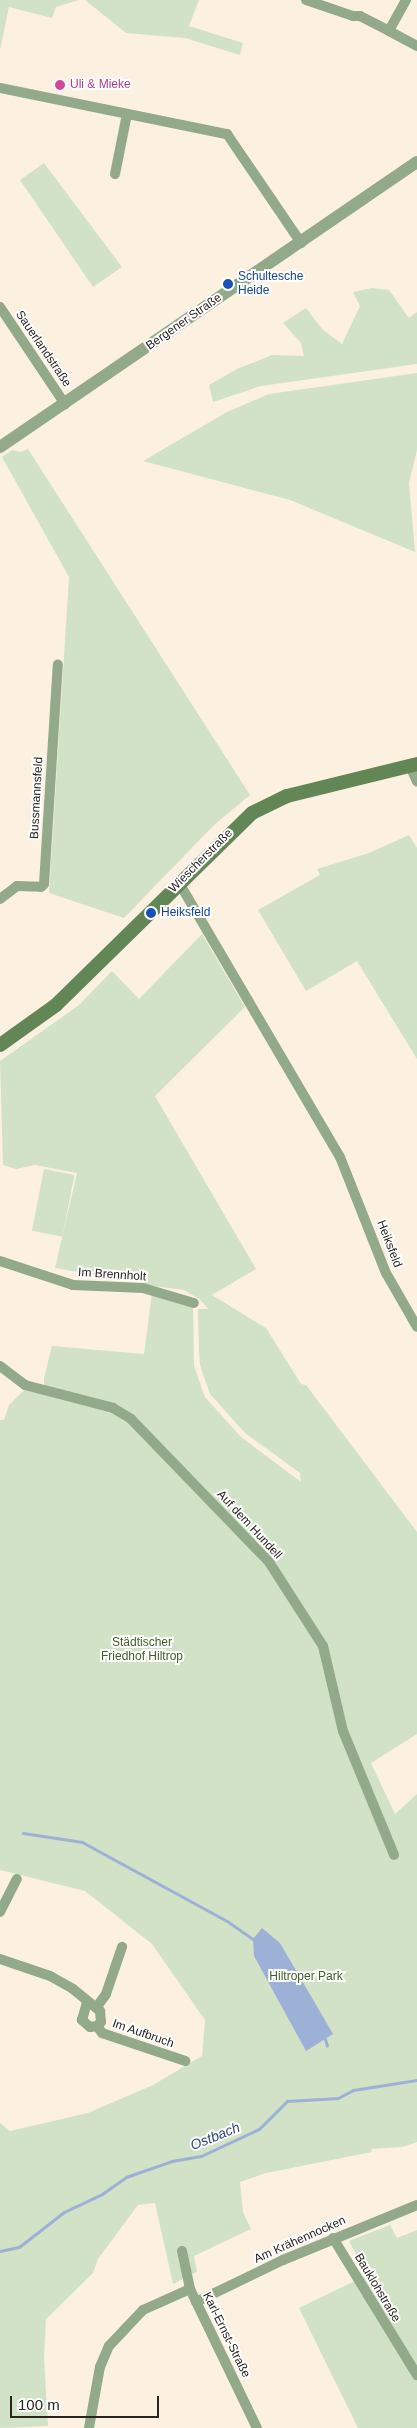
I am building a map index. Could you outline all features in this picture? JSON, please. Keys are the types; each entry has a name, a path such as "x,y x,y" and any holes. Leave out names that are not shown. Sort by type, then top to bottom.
{"main road":[{"name":"Wiescherstraße","path":"0,1045 63,999 143,922 178,882 252,813 287,796 414,765"}],"street":[{"path":"306,0 353,16 360,16 417,46"},
{"path":"389,31 406,0"},
{"path":"0,88 227,134 301,243"},
{"path":"115,174 126,114"},
{"name":"Bergener Straße","path":"0,447 417,162"},
{"name":"Sauerlandstraße","path":"0,308 65,404"},
{"name":"Bussmannsfeld","path":"0,898 17,886 41,887 44,884 58,664"},
{"path":"414,765 417,782"},
{"name":"Heiksfeld","path":"178,882 340,1157 386,1273 417,1327"},
{"name":"Im Brennholt","path":"0,1260 73,1285 143,1288 194,1303"},
{"name":"Auf dem Hundell","path":"0,1366 25,1386 113,1408 131,1419 269,1562 323,1646 343,1731 394,1855"},
{"path":"0,1912 18,1879"},
{"name":"Im Aufbruch","path":"97,2026 90,2027 82,2020 92,2005 106,1994 122,1947"},
{"path":"0,1959 53,1978 92,2005"},
{"name":"Im Aufbruch","path":"92,2005 102,2016 97,2026"},
{"name":"Im Aufbruch","path":"97,2026 102,2033 185,2061"},
{"name":"Am Krähennocken","path":"196,2302 333,2238 417,2205"},
{"name":"Bauklohstraße","path":"333,2238 417,2375"},
{"name":"Karl-Ernst-Straße","path":"182,2251 190,2289 257,2428"},
{"path":"89,2428 100,2367 109,2346 143,2310 190,2289"}],"green space":[{"path":"0,0 79,0 56,7 52,18 9,7 0,50"},
{"path":"85,0 199,0 189,26 243,43 240,55 185,38 126,33"},
{"path":"44,163 122,267 93,287 20,180"},
{"path":"372,288 389,290 409,318 417,312 417,364 261,386 213,402 209,385 237,369 272,355 304,356 301,343 283,323 306,308 322,329 342,344 360,306 353,292"},
{"path":"417,373 417,450 409,483 415,552 290,500 143,461 227,412 269,394"},
{"path":"28,449 250,795 214,825 124,918 49,893 69,577 2,457 12,450 21,452"},
{"path":"409,835 417,848 417,1059 357,961 306,991 258,910 320,875 317,869 369,853"},
{"path":"202,934 245,1007 155,1096 256,1269 212,1295 266,1328 301,1384 306,1385 417,1532 417,1734 371,1763 395,1814 417,1794 417,2142 402,2147 371,2149 372,2152 266,2173 240,2182 243,2212 251,2229 194,2256 197,2272 173,2284 155,2203 138,2205 98,2259 93,2273 46,2319 44,2358 48,2426 0,2428 0,2123 10,2131 88,2113 153,2085 202,2056 205,2020 152,1944 85,1891 0,1870 0,1420 4,1420 9,1405 24,1390 44,1394 44,1378 52,1346 144,1354 152,1293 193,1305 194,1366 205,1397 241,1437 301,1482 300,1473 245,1433 210,1394 200,1365 198,1309 209,1309 199,1299 184,1290 145,1285 144,1277 103,1276 55,1268 77,1173 35,1165 16,1169 3,1165 0,1061 79,1005 112,971 139,999"},
{"path":"44,1169 74,1175 62,1237 32,1231"},
{"path":"390,2225 397,2238 417,2230 417,2428 358,2428 299,2308 367,2275 349,2241"}],"water":[{"path":"262,1928 280,1943 333,2034 306,2051 254,1956 253,1939"}],"waterway":[{"path":"23,1833 82,1842 227,1921 253,1939"},
{"path":"325,2039 327,2046"},
{"name":"Ostbach","path":"0,2251 19,2247 64,2212 102,2194 126,2177 172,2161 201,2156 259,2129 287,2101 338,2098 353,2090 417,2080"}],"place":[{"name":"Uli & Mieke","path":"60,85"},
{"name":"Schultesche Heide","path":"228,284"},
{"name":"Heiksfeld","path":"151,913"}],"park label":[{"name":"Städtischer Friedhof Hiltrop","path":"142,1650"},
{"name":"Hiltroper Park","path":"306,1977"}]}
